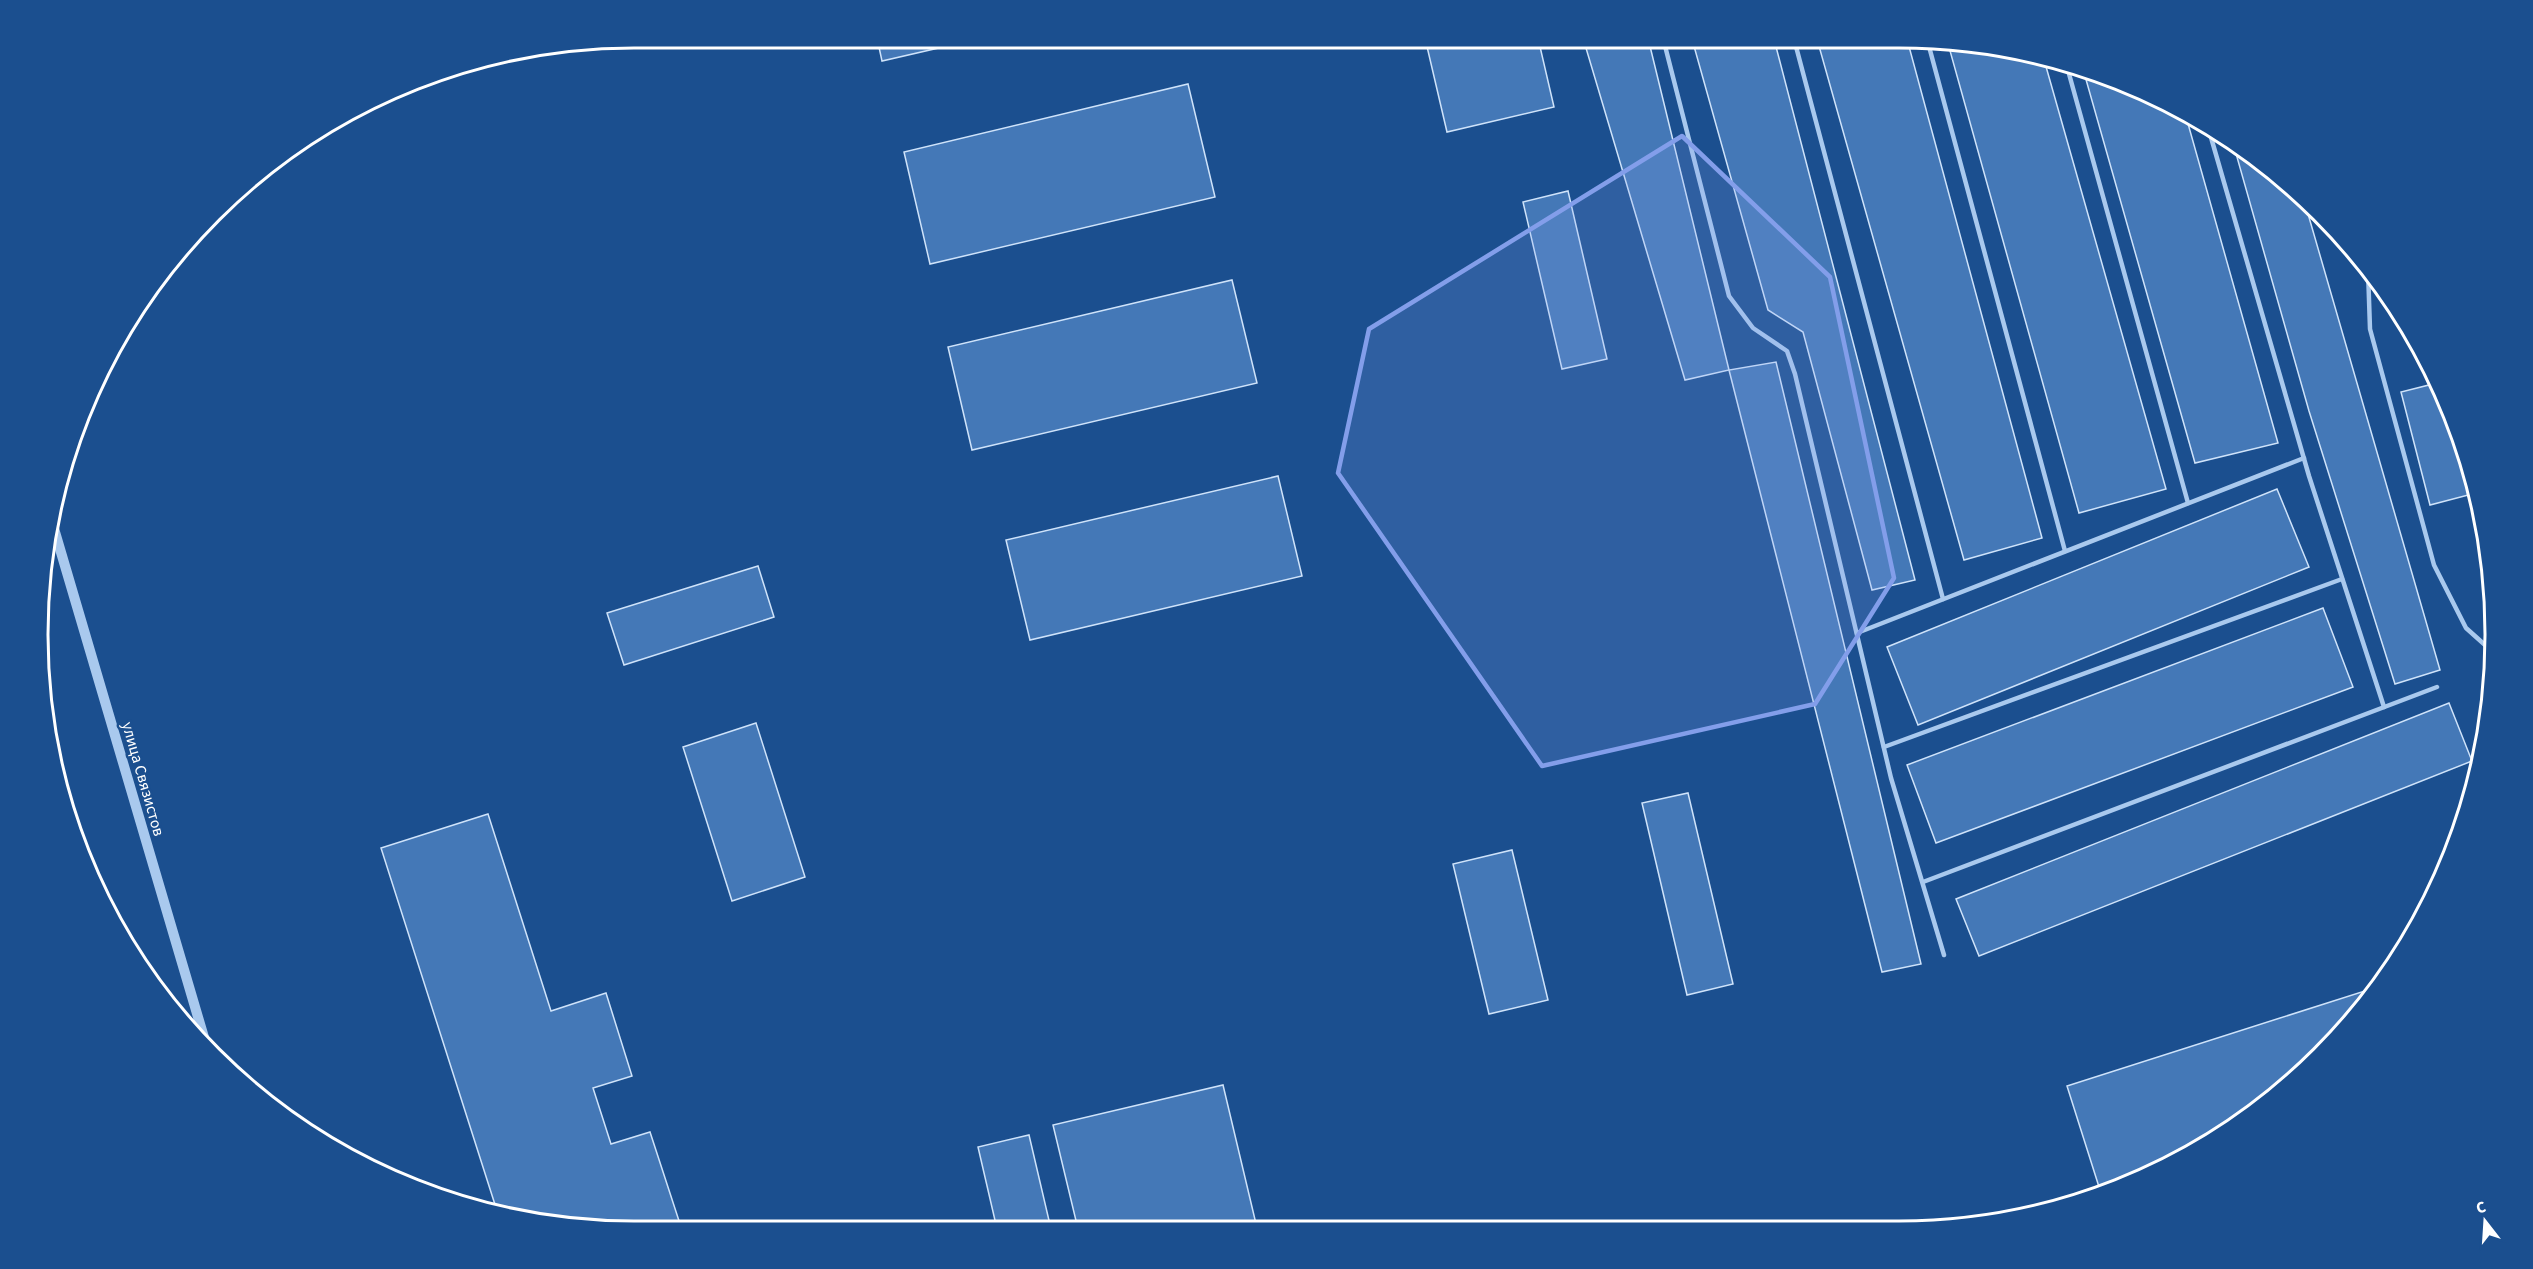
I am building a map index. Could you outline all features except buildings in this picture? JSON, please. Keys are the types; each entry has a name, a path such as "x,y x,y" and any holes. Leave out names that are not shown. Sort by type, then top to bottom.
{"street":[{"name":"улица Связистов","path":"56,536 202,1029"}],"lane":[{"path":"1665,48 1729,296 1753,328 1787,351 1795,374 1884,747 1944,955"},
{"path":"1796,48 1943,599"},
{"path":"1930,49 2065,551"},
{"path":"2069,74 2188,503"},
{"path":"2211,139 2304,458 2384,707"},
{"path":"2368,283 2370,329 2434,565 2466,628 2485,645"},
{"path":"1857,633 2304,458"},
{"path":"1884,747 2342,579"},
{"path":"1923,882 2437,687"}],"highlighted area":[{"path":"1682,136 1830,277 1894,578 1815,704 1542,766 1338,473 1369,329"}]}
